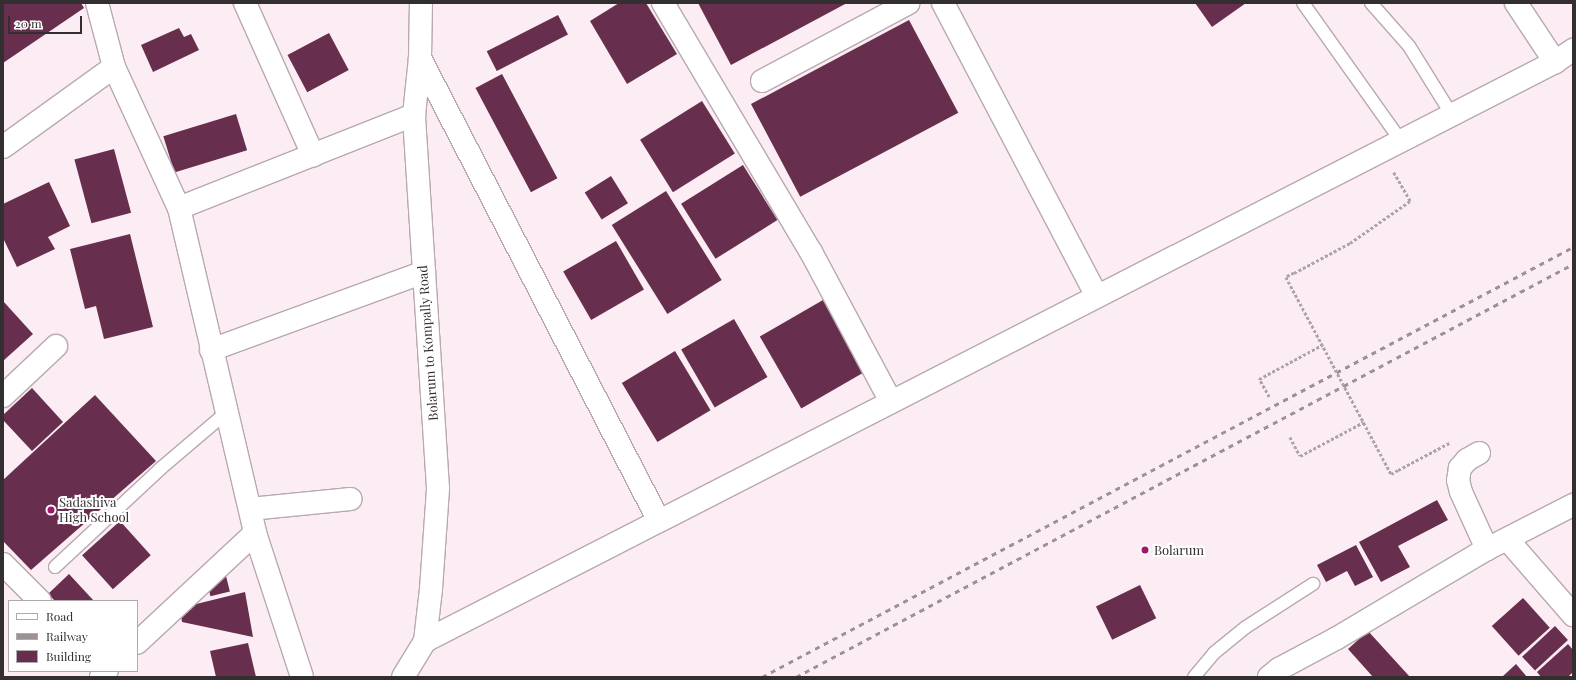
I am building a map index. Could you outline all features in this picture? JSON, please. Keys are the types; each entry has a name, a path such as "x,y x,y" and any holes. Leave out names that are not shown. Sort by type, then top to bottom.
{"street":[{"path":"98,3 114,66 179,208 255,533 302,677"},
{"path":"245,3 312,155"},
{"name":"Bolarum to Kompally Road","path":"404,677 425,641 431,589 438,488 414,115 420,58 421,3"},
{"path":"663,3 811,252 891,402"},
{"path":"762,81 909,3"},
{"path":"1516,3 1555,62"},
{"path":"944,4 1097,296"},
{"path":"425,641 1555,62 1573,50"},
{"path":"420,58 659,521"},
{"path":"3,147 114,66"},
{"path":"179,208 414,115"},
{"path":"211,350 424,272"},
{"path":"3,396 56,346"},
{"path":"1479,453 1467,460 1460,468 1458,480 1461,492 1487,549"},
{"path":"250,509 351,499"},
{"path":"1278,674 1487,549 1573,505"},
{"path":"138,642 255,533"},
{"path":"1507,539 1573,615"},
{"path":"3,564 39,600"}],"lane":[{"path":"1303,3 1391,146"},
{"path":"1371,3 1409,46 1452,115"},
{"path":"55,567 160,468 227,412"},
{"path":"1194,677 1214,653 1246,627 1313,584"}],"path":[{"path":"1391,146 1410,201 1350,244 1286,277 1391,474 1451,442"},
{"path":"1269,397 1259,379 1322,345"},
{"path":"1290,437 1300,456 1364,422"}],"building":[{"path":"3,3 81,3 84,8 3,63"},
{"path":"619,3 646,3 677,54 627,84 590,21"},
{"path":"698,3 847,3 731,65"},
{"path":"1195,3 1246,3 1212,27"},
{"path":"558,15 568,35 497,71 487,51"},
{"path":"909,20 958,113 800,197 751,104"},
{"path":"179,28 184,37 191,34 199,50 153,72 141,45"},
{"path":"329,33 349,70 307,92 288,55"},
{"path":"502,74 557,178 531,192 476,88"},
{"path":"702,101 735,154 673,192 640,140"},
{"path":"236,114 247,150 174,173 163,136"},
{"path":"114,149 131,213 91,223 74,160"},
{"path":"743,165 777,220 716,259 681,204"},
{"path":"611,176 628,203 602,220 585,192"},
{"path":"49,182 70,226 48,237 55,249 17,267 3,238 3,204"},
{"path":"666,191 722,280 667,314 612,225"},
{"path":"130,234 153,327 104,339 96,306 85,309 70,249"},
{"path":"616,241 644,289 591,320 563,272"},
{"path":"823,300 864,372 801,408 760,336"},
{"path":"3,301 33,334 3,361"},
{"path":"734,319 768,377 715,408 681,350"},
{"path":"675,351 711,410 657,442 622,383"},
{"path":"32,388 63,422 32,451 3,420 3,415"},
{"name":"Sadashiva High School","path":"95,395 156,461 31,570 3,541 3,480"},
{"path":"1437,500 1448,520 1398,546 1410,567 1381,582 1359,542"},
{"path":"120,521 151,555 113,589 82,555"},
{"path":"1356,545 1373,577 1355,586 1347,571 1326,582 1317,565"},
{"path":"69,574 93,600 54,600 48,594"},
{"path":"226,576 230,592 210,596 207,581"},
{"path":"1140,585 1156,618 1112,640 1096,606"},
{"path":"245,592 253,637 182,622 180,608"},
{"path":"1523,598 1550,628 1519,656 1492,626"},
{"path":"1555,626 1568,640 1535,671 1522,657"},
{"path":"1368,631 1410,677 1373,677 1348,649"},
{"path":"248,643 256,677 216,677 210,651"},
{"path":"1568,644 1573,650 1573,672 1568,677 1541,677 1537,672"},
{"path":"1516,664 1527,677 1502,677"}],"railway":[{"path":"762,677 1573,247"},
{"path":"796,677 1573,264"}],"place":[{"name":"Sadashiva High School","path":"51,510"},
{"name":"Bolarum","path":"1145,550"}]}
